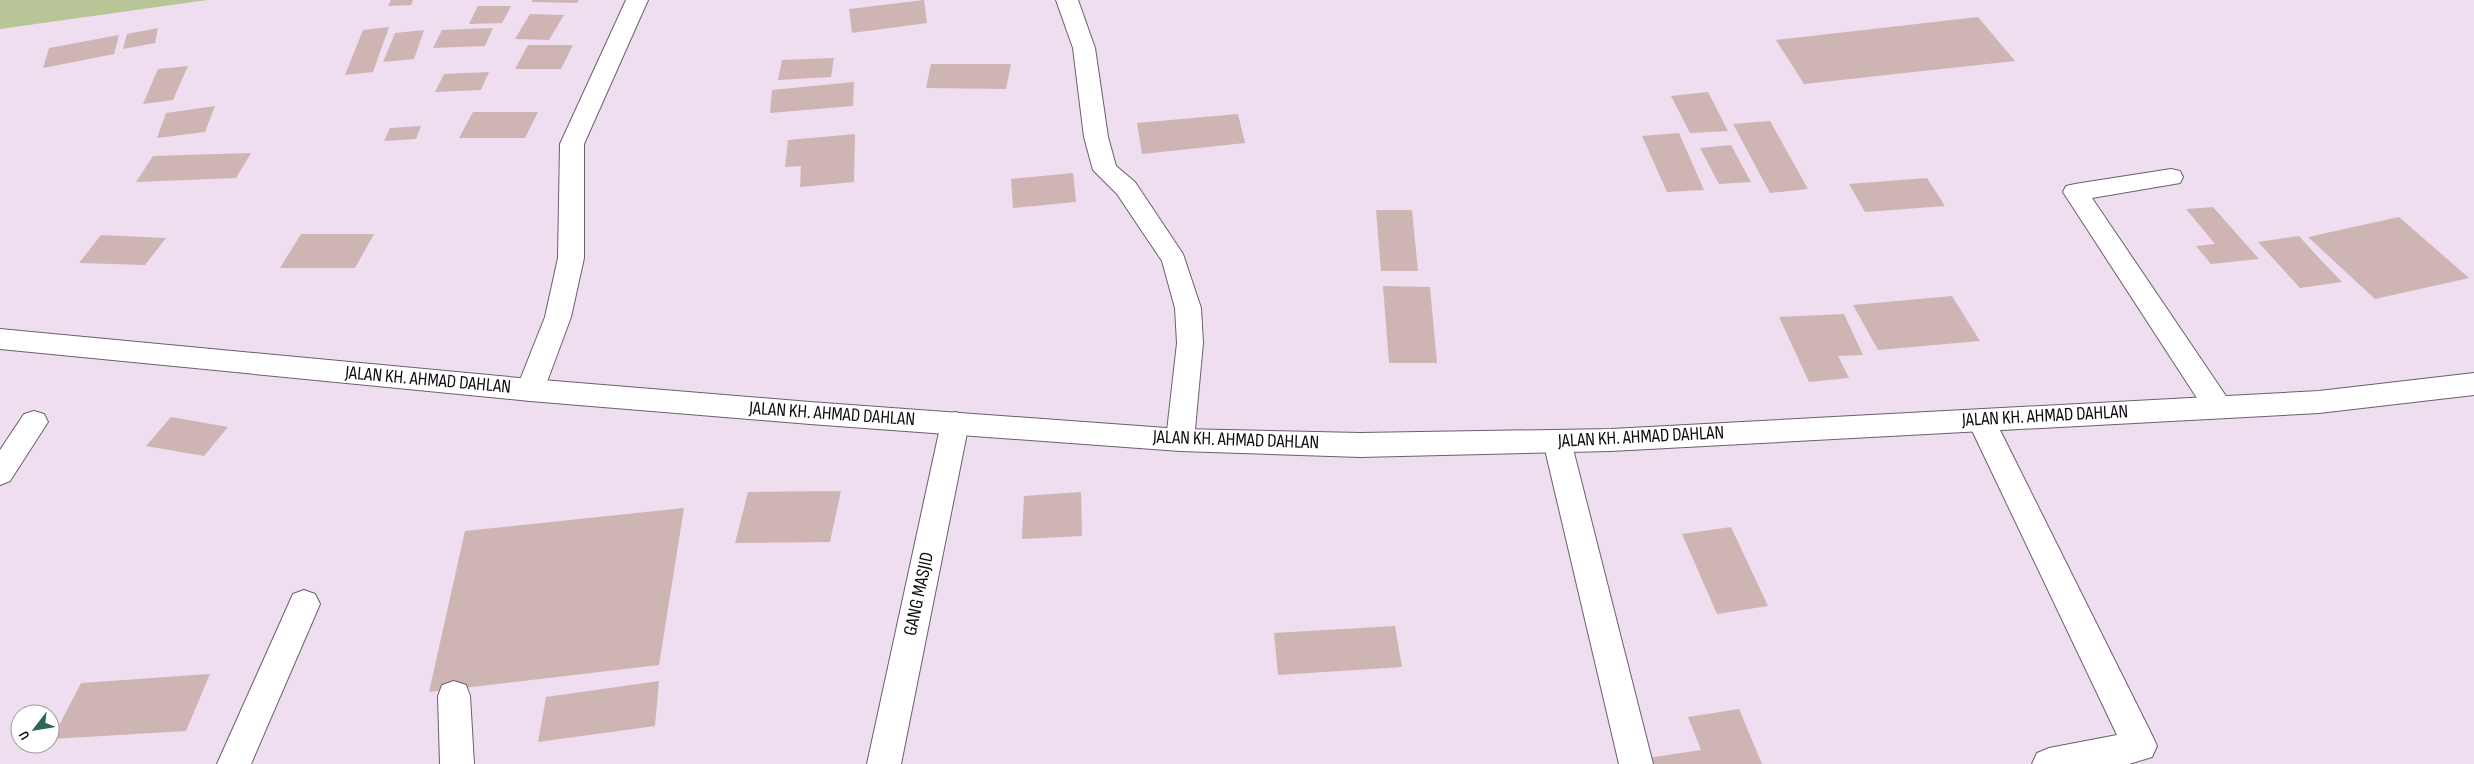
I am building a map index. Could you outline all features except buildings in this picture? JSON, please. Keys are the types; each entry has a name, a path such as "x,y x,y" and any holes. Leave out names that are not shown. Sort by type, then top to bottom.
{"main road":[{"path":"530,390 558,317 571,258 572,144 637,0"},
{"path":"1067,0 1084,48 1096,137 1105,170 1126,188 1174,260 1188,308 1190,343 1180,440"},
{"path":"2171,178 2075,192 2218,407"},
{"name":"JALAN KH. AHMAD DAHLAN","path":"3,343 530,390 1180,440 1360,445 1557,441 2319,402 2474,384"},
{"path":"1981,420 2140,746 2049,764"},
{"path":"0,473 34,422"},
{"name":"GANG MASJID","path":"884,764 955,423"},
{"path":"1557,441 1636,764"},
{"path":"234,764 304,604"},
{"path":"454,696 457,764"}],"green space":[{"path":"0,0 207,0 0,29"}]}
